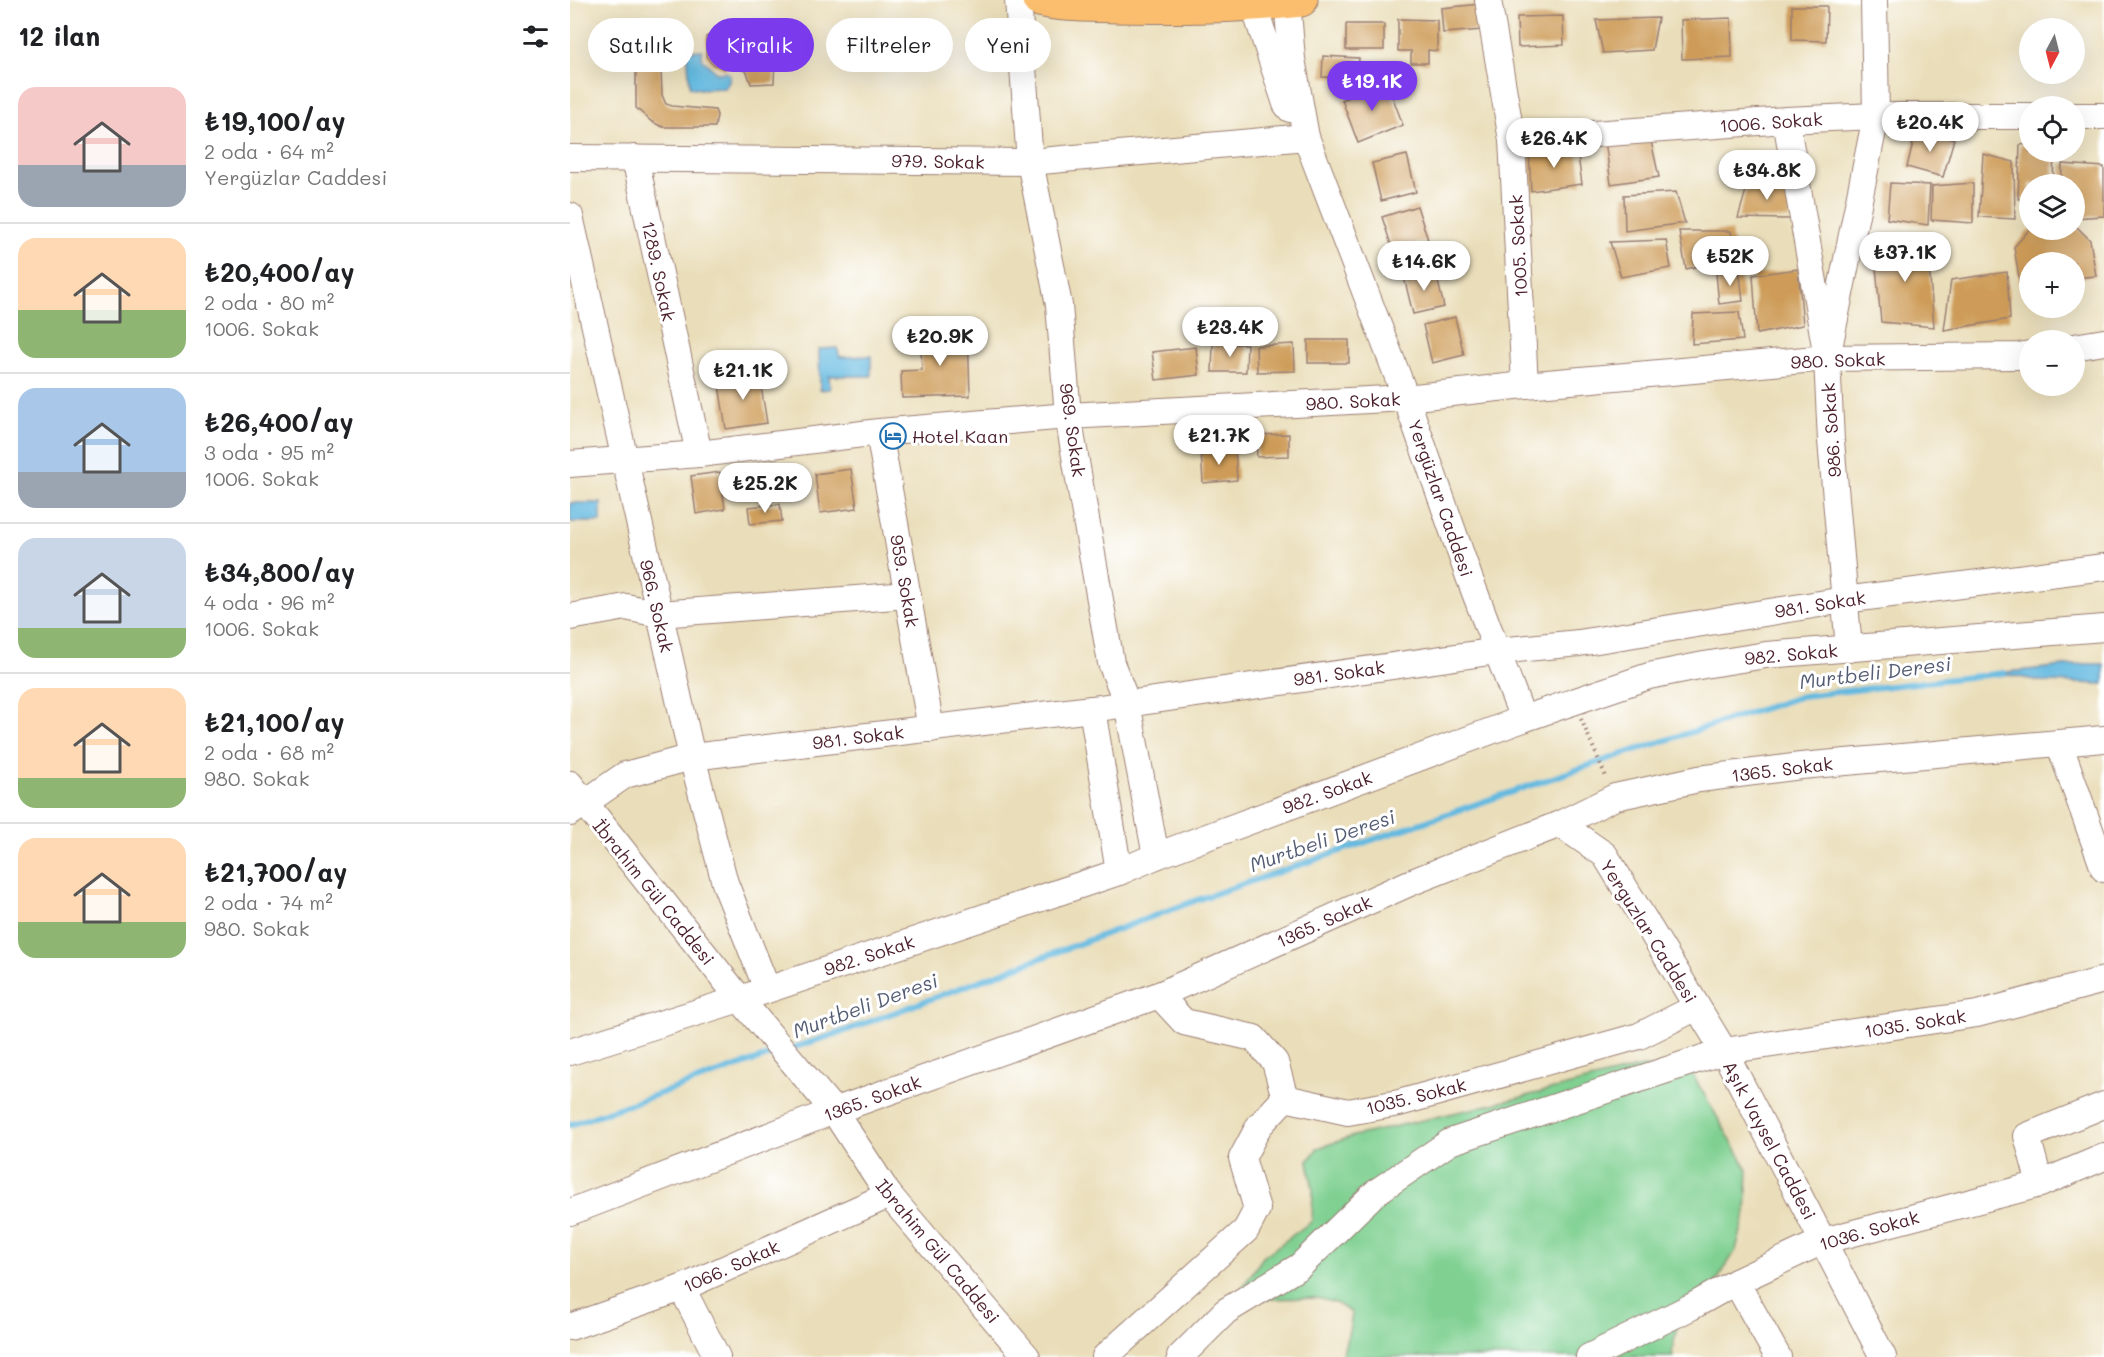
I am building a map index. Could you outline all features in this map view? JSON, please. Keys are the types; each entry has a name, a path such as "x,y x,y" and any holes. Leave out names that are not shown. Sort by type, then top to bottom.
{"main road":[{"path":"1039,0 1055,4 1134,6 1292,1"}],"street":[{"name":"969. Sokak","path":"1018,0 1030,162 1059,305 1068,416 1111,663 1127,703 1156,856"},
{"name":"1005. Sokak","path":"1488,0 1512,140 1525,385"},
{"name":"986. Sokak","path":"1850,649 1844,600 1827,358 1876,116 1874,0"},
{"name":"Yergüzlar Caddesi","path":"1292,1 1292,59 1304,131 1406,398 1523,719"},
{"path":"1252,2 1286,104 1304,131"},
{"name":"1006. Sokak","path":"1512,140 1786,120 1876,116 2019,116"},
{"path":"2085,116 2104,116"},
{"path":"1786,120 1827,358"},
{"name":"979. Sokak","path":"570,158 1030,162 1304,131"},
{"name":"1289. Sokak","path":"635,158 699,454"},
{"name":"966. Sokak","path":"570,216 692,757 725,883 767,989"},
{"path":"2085,345 2104,342"},
{"name":"980. Sokak","path":"570,464 699,454 879,432 1068,416 1406,398 1827,358 2019,356"},
{"name":"959. Sokak","path":"879,432 931,729"},
{"name":"981. Sokak","path":"574,800 625,775 692,757 1092,709 1497,651 1579,643 1844,600 2104,567"},
{"path":"570,616 626,607 659,614 908,595"},
{"name":"982. Sokak","path":"570,1052 740,999 1119,872 1156,856 1523,719 1649,676 1704,664 1766,655 2104,628"},
{"path":"1092,709 1119,872"},
{"name":"1365. Sokak","path":"570,1212 834,1111 1159,995 1412,882 1560,824 1615,797 1699,779 1790,767 2104,739"},
{"path":"2059,743 2104,869"},
{"name":"İbrahim Gül Caddesi","path":"574,800 834,1111"},
{"name":"Yerguzlar Caddesi","path":"1560,824 1605,855 1724,1052"},
{"name":"1035. Sokak","path":"1180,1357 1226,1311 1300,1266 1375,1193 1450,1142 1724,1052 1977,1014 2104,980"},
{"path":"1105,1357 1246,1230 1257,1209 1242,1158 1259,1126 1285,1098 1275,1062 1254,1038 1184,1023 1159,995"},
{"name":"1035. Sokak","path":"1285,1098 1348,1112 1399,1103 1639,1036 1696,1007"},
{"name":"Aşık Vaysel Caddesi","path":"1724,1052 1883,1357"},
{"path":"2040,1185 2027,1137 2104,1105"},
{"name":"Ibrahim Gül Caddesi","path":"834,1111 889,1195 1027,1357"},
{"name":"1036. Sokak","path":"1589,1357 1691,1307 1736,1282 1823,1241 2040,1185 2104,1157"},
{"name":"1066. Sokak","path":"570,1327 682,1288 889,1195"},
{"path":"1736,1282 1779,1357"},
{"path":"682,1288 717,1357"}],"path":[{"path":"1574,702 1615,797"}],"green space":[{"path":"1642,1067 1690,1070 1748,1170 1746,1212 1736,1250 1715,1284 1681,1308 1672,1352 1674,1357 1342,1357 1352,1313 1336,1303 1317,1298 1260,1299 1242,1288 1263,1257 1312,1221 1313,1190 1308,1161 1318,1148 1354,1136"}],"water":[{"path":"702,50 706,72 726,72 730,75 725,88 690,87 689,72 694,72 694,51"},
{"path":"837,348 840,357 871,356 871,376 829,376 830,389 820,390 819,349"},
{"path":"570,503 601,503 601,522 570,522"},
{"path":"2104,664 2104,684 2046,682 1998,673"}],"building":[{"path":"1481,4 1483,30 1443,33 1441,8"},
{"path":"1792,6 1827,6 1826,41 1792,40"},
{"path":"1563,16 1564,45 1518,47 1517,17"},
{"path":"1658,18 1652,50 1603,53 1596,20"},
{"path":"1731,18 1732,57 1682,59 1681,20"},
{"path":"1398,19 1437,20 1437,51 1428,50 1428,63 1411,63 1411,51 1398,51"},
{"path":"1346,24 1384,24 1384,50 1346,50"},
{"path":"1323,56 1359,58 1358,79 1322,77"},
{"path":"636,72 661,72 662,95 666,104 715,110 717,115 715,127 663,127 652,122 636,108"},
{"path":"747,72 774,72 774,83 751,84"},
{"path":"1387,82 1403,125 1358,143 1342,100"},
{"path":"1916,130 1954,139 1943,177 1907,167"},
{"path":"1605,140 1651,141 1659,177 1611,184"},
{"path":"1529,149 1577,149 1582,184 1531,191"},
{"path":"1983,154 2014,162 2015,219 1979,217"},
{"path":"1407,155 1416,192 1381,201 1372,163"},
{"path":"2019,162 2054,162 2053,174 2019,174 2018,199"},
{"path":"2062,164 2104,167 2104,216 2085,217 2085,174 2062,174"},
{"path":"1749,180 1793,186 1790,219 1738,218"},
{"path":"1890,183 1930,185 1928,225 1887,219"},
{"path":"1973,183 1973,223 1931,220 1932,186"},
{"path":"1676,192 1685,223 1625,231 1624,195"},
{"path":"1417,206 1428,240 1393,251 1382,217"},
{"path":"1679,231 1731,231 1735,258 1686,269"},
{"path":"2085,235 2090,240 2096,276 2085,277 2085,252 2019,252 2019,278 2014,247 2020,240 2085,240"},
{"path":"1666,240 1671,268 1621,277 1610,242"},
{"path":"1927,240 1934,327 1881,322 1874,245"},
{"path":"1739,267 1743,301 1719,304 1716,274"},
{"path":"1435,269 1444,307 1413,314 1404,277"},
{"path":"1798,269 1803,325 1757,334 1753,275"},
{"path":"2007,272 2010,319 1944,330 1951,280"},
{"path":"1739,312 1743,340 1692,344 1693,314"},
{"path":"1455,317 1464,355 1432,363 1423,325"},
{"path":"968,330 970,396 902,398 901,371 922,370 920,332"},
{"path":"1308,340 1349,340 1349,363 1308,363"},
{"path":"1213,344 1247,344 1246,372 1212,372"},
{"path":"1294,344 1295,371 1257,372 1256,346"},
{"path":"1196,347 1199,375 1156,380 1152,352"},
{"path":"759,373 767,423 726,429 718,379"},
{"path":"1289,434 1289,456 1257,457 1256,435"},
{"path":"1235,448 1237,480 1203,483 1201,451"},
{"path":"851,469 857,508 820,513 815,474"},
{"path":"720,472 725,509 696,514 691,476"},
{"path":"780,504 782,521 750,524 748,507"}],"waterway":[{"name":"Murtbeli Deresi","path":"789,1049 839,1033 1197,900 1602,761 1802,696 2004,673"},
{"name":"Murtbeli Deresi","path":"570,1125 776,1053"}],"place":[{"name":"Hotel Kaan","path":"893,436"}]}
